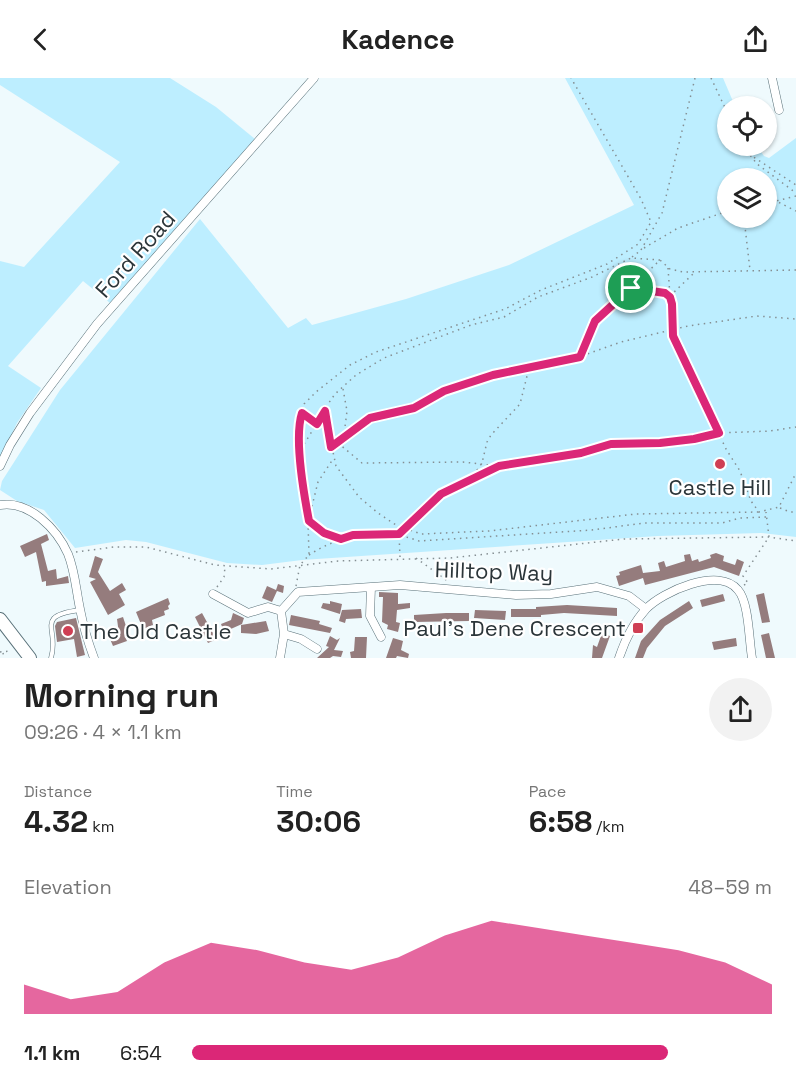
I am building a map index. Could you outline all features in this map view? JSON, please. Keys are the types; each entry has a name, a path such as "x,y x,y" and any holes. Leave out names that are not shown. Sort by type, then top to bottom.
{"main road":[{"path":"0,619 26,655"}],"street":[{"name":"Ford Road","path":"0,466 30,413 97,324 314,78"},
{"path":"772,78 779,110"},
{"path":"0,505 26,508 37,515 61,540 68,554 80,610 94,658"},
{"path":"619,658 631,628 646,609 675,591 704,581 724,580 739,591 749,658"},
{"name":"Hilltop Way","path":"298,592 400,585 516,595 551,594 597,587 629,596 646,609"},
{"path":"371,587 370,616 381,637"},
{"path":"280,658 284,634 281,611 298,592"},
{"path":"213,594 248,613 268,607 281,611"},
{"path":"284,634 301,639 317,649"}],"lane":[{"path":"51,658 51,625 54,616 80,610"},
{"path":"21,658 26,655"}],"path":[{"path":"571,78 641,199 654,230"},
{"path":"641,250 654,230 667,196 695,78"},
{"path":"711,78 720,96"},
{"path":"750,156 757,164 796,194"},
{"path":"752,156 796,185"},
{"path":"777,201 796,194"},
{"path":"777,202 796,211"},
{"path":"301,449 325,411 328,402 356,375 384,358 471,325 504,317 538,297 592,277 631,258 678,228 717,215"},
{"path":"309,555 309,521 302,479 299,431 304,404 316,392 350,365 376,352 506,309 541,290 607,264 638,244 651,222"},
{"path":"745,228 750,271"},
{"path":"631,258 660,260 676,271 796,270"},
{"path":"580,357 595,321 660,260"},
{"path":"666,266 670,275 672,330 719,433 740,471 751,501 759,512"},
{"path":"670,297 695,272"},
{"path":"631,288 665,293 670,297"},
{"path":"331,447 370,418 414,408 444,391 493,375 580,357 621,342 672,330 757,316 796,319"},
{"path":"469,480 483,463 487,442 520,404 527,376 533,368"},
{"path":"342,387 346,411 344,436"},
{"path":"325,411 333,459 360,497 378,513 406,530 421,534 465,534 636,514 759,512 779,507 790,513 796,512"},
{"path":"302,413 317,424"},
{"path":"399,534 406,530 441,494 499,466 581,453 611,444 660,443 719,433 796,428"},
{"path":"336,442 362,463 483,463 499,466"},
{"path":"309,521 318,482 333,459"},
{"path":"779,507 796,472"},
{"path":"739,591 748,583 743,576 769,537 766,511"},
{"path":"298,592 295,586 300,565 309,555 328,543 353,535 399,534 419,542 592,530 644,523 722,523 740,518 767,517"},
{"path":"309,521 324,533 341,539"},
{"path":"399,534 400,558"},
{"path":"68,554 114,547 146,547 225,566 271,569 400,558 450,558 624,539 769,537 796,542"},
{"path":"415,558 460,590"},
{"path":"213,594 224,577 225,566"},
{"path":"0,652 3,652 4,658"}],"shaded area":[{"path":"0,78 170,78 216,107 255,139 110,303 83,281 8,366 41,388 17,423 0,458 0,261 24,267 120,162 0,85"},
{"path":"565,78 723,78 731,96 717,96 717,156 764,156 769,158 777,156 777,152 796,138 796,537 761,533 658,536 302,560 262,565 227,563 146,542 126,540 75,548 44,510 17,501 0,490 2,481 60,390 200,219 288,328 306,318 312,325 406,299 509,265 634,205"}],"building":[{"path":"47,534 49,540 41,544 48,571 56,569 57,579 68,576 69,583 46,586 46,581 42,582 36,552 25,557 20,546"},
{"path":"716,553 724,556 723,561 735,565 737,559 744,562 739,576 714,567 645,585 643,578 619,586 616,576 620,575 619,572 641,565 643,573 660,571 658,563 664,561 666,567 685,561 684,555 690,554 692,561 698,559 699,562 711,558 710,555"},
{"path":"95,556 103,559 98,572 110,591 122,583 126,590 119,594 125,605 108,615 90,582 96,579 89,577"},
{"path":"278,584 284,586 283,593 277,591 272,602 262,598 267,586 276,590"},
{"path":"379,592 398,593 398,604 410,603 410,608 397,610 396,622 400,623 398,632 387,629 388,625 382,622 383,597 379,597"},
{"path":"764,593 770,622 762,623 756,595"},
{"path":"723,594 725,601 702,607 700,600"},
{"path":"168,598 170,604 169,609 164,611 165,615 152,620 153,625 143,629 136,612"},
{"path":"330,601 342,604 340,614 321,608 323,603 330,604"},
{"path":"689,601 693,608 665,626 647,648 643,658 635,658 641,641 660,620"},
{"path":"567,605 617,608 617,616 564,613 541,615 541,617 511,617 511,609"},
{"path":"361,609 362,618 346,619 345,623 339,621 342,610"},
{"path":"475,610 506,611 505,620 474,618"},
{"path":"202,613 213,633 221,629 224,636 208,643 195,617"},
{"path":"233,613 244,618 242,624 224,632 221,624 231,620"},
{"path":"469,613 469,621 414,622 414,615"},
{"path":"291,615 320,621 319,624 332,628 330,633 289,625"},
{"path":"123,617 129,635 125,636 127,641 113,646 110,639 119,634 117,619"},
{"name":"The Old Castle","path":"76,618 85,655 77,657 74,639 57,642 55,626 57,622"},
{"path":"266,621 269,631 256,634 241,633 241,625"},
{"path":"602,633 610,636 602,658 592,658 593,645 597,647"},
{"path":"769,633 775,658 766,658 761,635"},
{"path":"330,636 337,640 340,638 334,650 343,651 341,657 317,658 329,647 326,646"},
{"path":"355,637 367,637 366,658 351,658 350,652 354,651"},
{"path":"393,638 403,641 401,650 409,654 408,658 397,656 386,658"},
{"path":"736,638 737,646 714,650 712,642"}],"place":[{"name":"Castle Hill","path":"720,464"},
{"name":"Paul's Dene Crescent","path":"638,628"},
{"name":"The Old Castle","path":"68,631"}],"route":[{"path":"631,288 665,293 670,297 673,336 719,433 660,443 611,444 581,453 525,460 499,466 441,494 406,530 399,534 353,535 341,539 324,533 309,521 302,479 299,431 302,413 317,424 325,411 331,447 370,418 414,408 444,391 493,375 580,357 595,321 631,288"}]}
